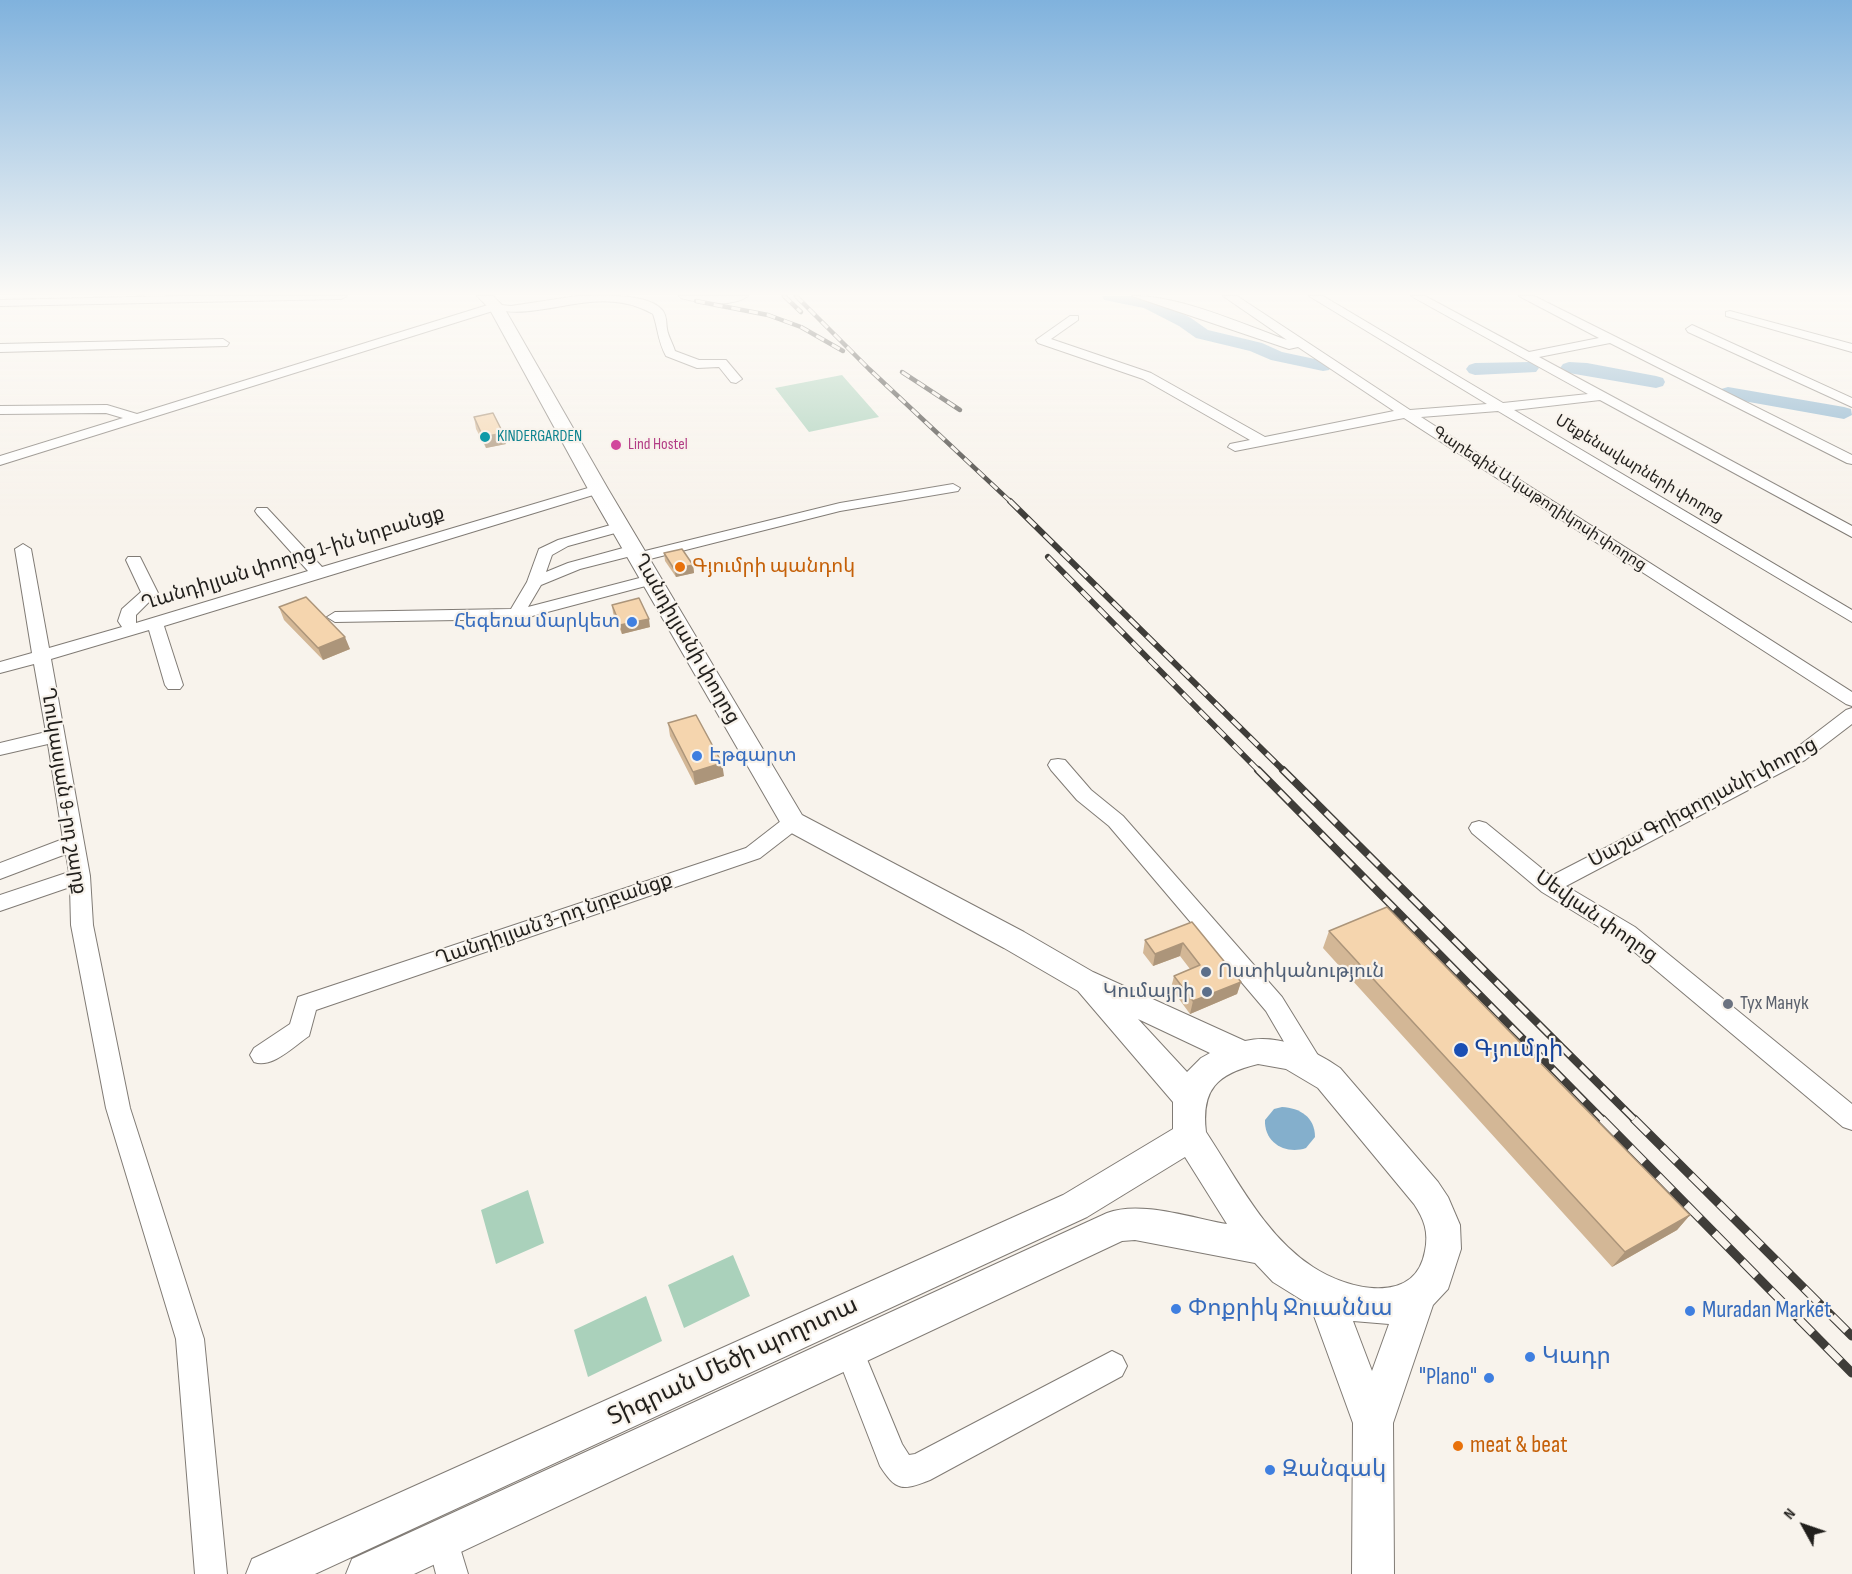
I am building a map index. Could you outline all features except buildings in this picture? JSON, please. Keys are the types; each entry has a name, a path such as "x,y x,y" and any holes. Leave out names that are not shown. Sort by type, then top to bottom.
{"main road":[{"name":"Ղանդիլյանի փողոց","path":"529,369 794,822"},
{"path":"794,822 1014,940 1083,980 1243,1054"},
{"path":"1083,980 1189,1097"},
{"path":"1271,1052 1310,1064 1329,1078 1431,1200 1444,1227 1439,1270 1430,1285 1418,1295 1404,1302 1382,1307 1340,1300 1289,1271 1264,1248 1190,1136 1186,1115 1189,1097 1196,1082 1205,1072 1226,1059 1243,1054 1271,1052"},
{"name":"Տիգրան Մեծի պողոտա","path":"267,1574 1075,1206 1190,1136"},
{"name":"Տիգրան Մեծի պողոտա","path":"367,1574 447,1556 849,1350 1119,1225 1135,1224 1264,1248"},
{"path":"1323,1292 1373,1423"},
{"path":"1373,1574 1373,1423 1418,1295"}],"street":[{"path":"0,461 283,369"},
{"path":"728,369 736,379"},
{"path":"1128,369 1147,376 1262,441"},
{"name":"Գարեգին Ա կաթողիկոսի փողոց","path":"1341,369 1852,700"},
{"name":"Մեքենավարների փողոց","path":"1439,369 1852,617"},
{"path":"1553,369 1852,532"},
{"path":"1672,369 1852,460"},
{"path":"1780,369 1852,403"},
{"path":"1235,447 1371,418 1605,396"},
{"path":"0,410 107,409 137,418"},
{"path":"534,582 574,566 840,507 953,488"},
{"name":"Ղանդիլյան փողոց 1-ին նրբանցք","path":"0,668 598,489"},
{"path":"262,511 318,573"},
{"path":"516,614 534,582 545,552 564,543 621,527"},
{"name":"Ղուկասյան 9-րդ շարք","path":"23,549 80,876 82,925 118,1108 190,1339 211,1574"},
{"path":"132,630 126,621 128,613 150,593 134,560"},
{"path":"335,617 516,614 651,580"},
{"path":"155,623 174,685"},
{"name":"Սաշա Գրիգորյանի փողոց","path":"1548,886 1798,756 1829,735 1852,714"},
{"path":"0,749 54,736"},
{"path":"1058,765 1084,795 1116,821 1274,1004 1310,1064"},
{"name":"Ղանդիլյան 3-րդ նրբանցք","path":"262,1055 301,1029 306,1004 753,853 794,822"},
{"name":"Սեվյան փողոց","path":"1479,828 1548,886 1627,933 1852,1119"},
{"path":"0,871 74,843"},
{"path":"0,903 80,876"},
{"path":"849,1350 891,1455 902,1472 919,1469 1112,1366"}],"green space":[{"path":"842,375 879,417 809,432 775,388"},
{"path":"528,1190 544,1243 496,1264 481,1210"},
{"path":"733,1255 750,1296 684,1328 668,1285"},
{"path":"646,1296 662,1341 588,1377 574,1330"}],"water":[{"path":"1282,1107 1295,1109 1305,1115 1312,1124 1315,1137 1306,1148 1291,1150 1284,1148 1272,1141 1268,1135 1265,1120 1274,1109"}],"waterway":[{"path":"1589,369 1656,382"},
{"path":"1728,393 1844,413"}],"railway":[{"path":"869,369 1012,503"},
{"path":"902,372 960,410"},
{"path":"1010,501 1284,771"},
{"path":"1048,557 1259,771"},
{"path":"1258,770 1603,1120"},
{"path":"1283,770 1635,1120"},
{"path":"1602,1119 1852,1373"},
{"path":"1634,1119 1852,1336"}],"place":[{"name":"KINDERGARDEN","path":"485,437"},
{"name":"Lind Hostel","path":"616,445"},
{"name":"Գյումրի պանդոկ","path":"680,567"},
{"name":"Հեգեռա մարկետ","path":"632,622"},
{"name":"Էթգարտ","path":"697,756"},
{"name":"Ոստիկանություն","path":"1206,972"},
{"name":"Կումայրի","path":"1207,992"},
{"name":"Тух Манук","path":"1728,1004"},
{"name":"Գյումրի","path":"1461,1050"},
{"name":"Փոքրիկ Ջուաննա","path":"1176,1309"},
{"name":"Muradan Market","path":"1690,1311"},
{"name":"Կադր","path":"1530,1357"},
{"name":"\"Plano\"","path":"1489,1378"},
{"name":"meat & beat","path":"1458,1446"},
{"name":"Զանգակ","path":"1270,1470"}]}
